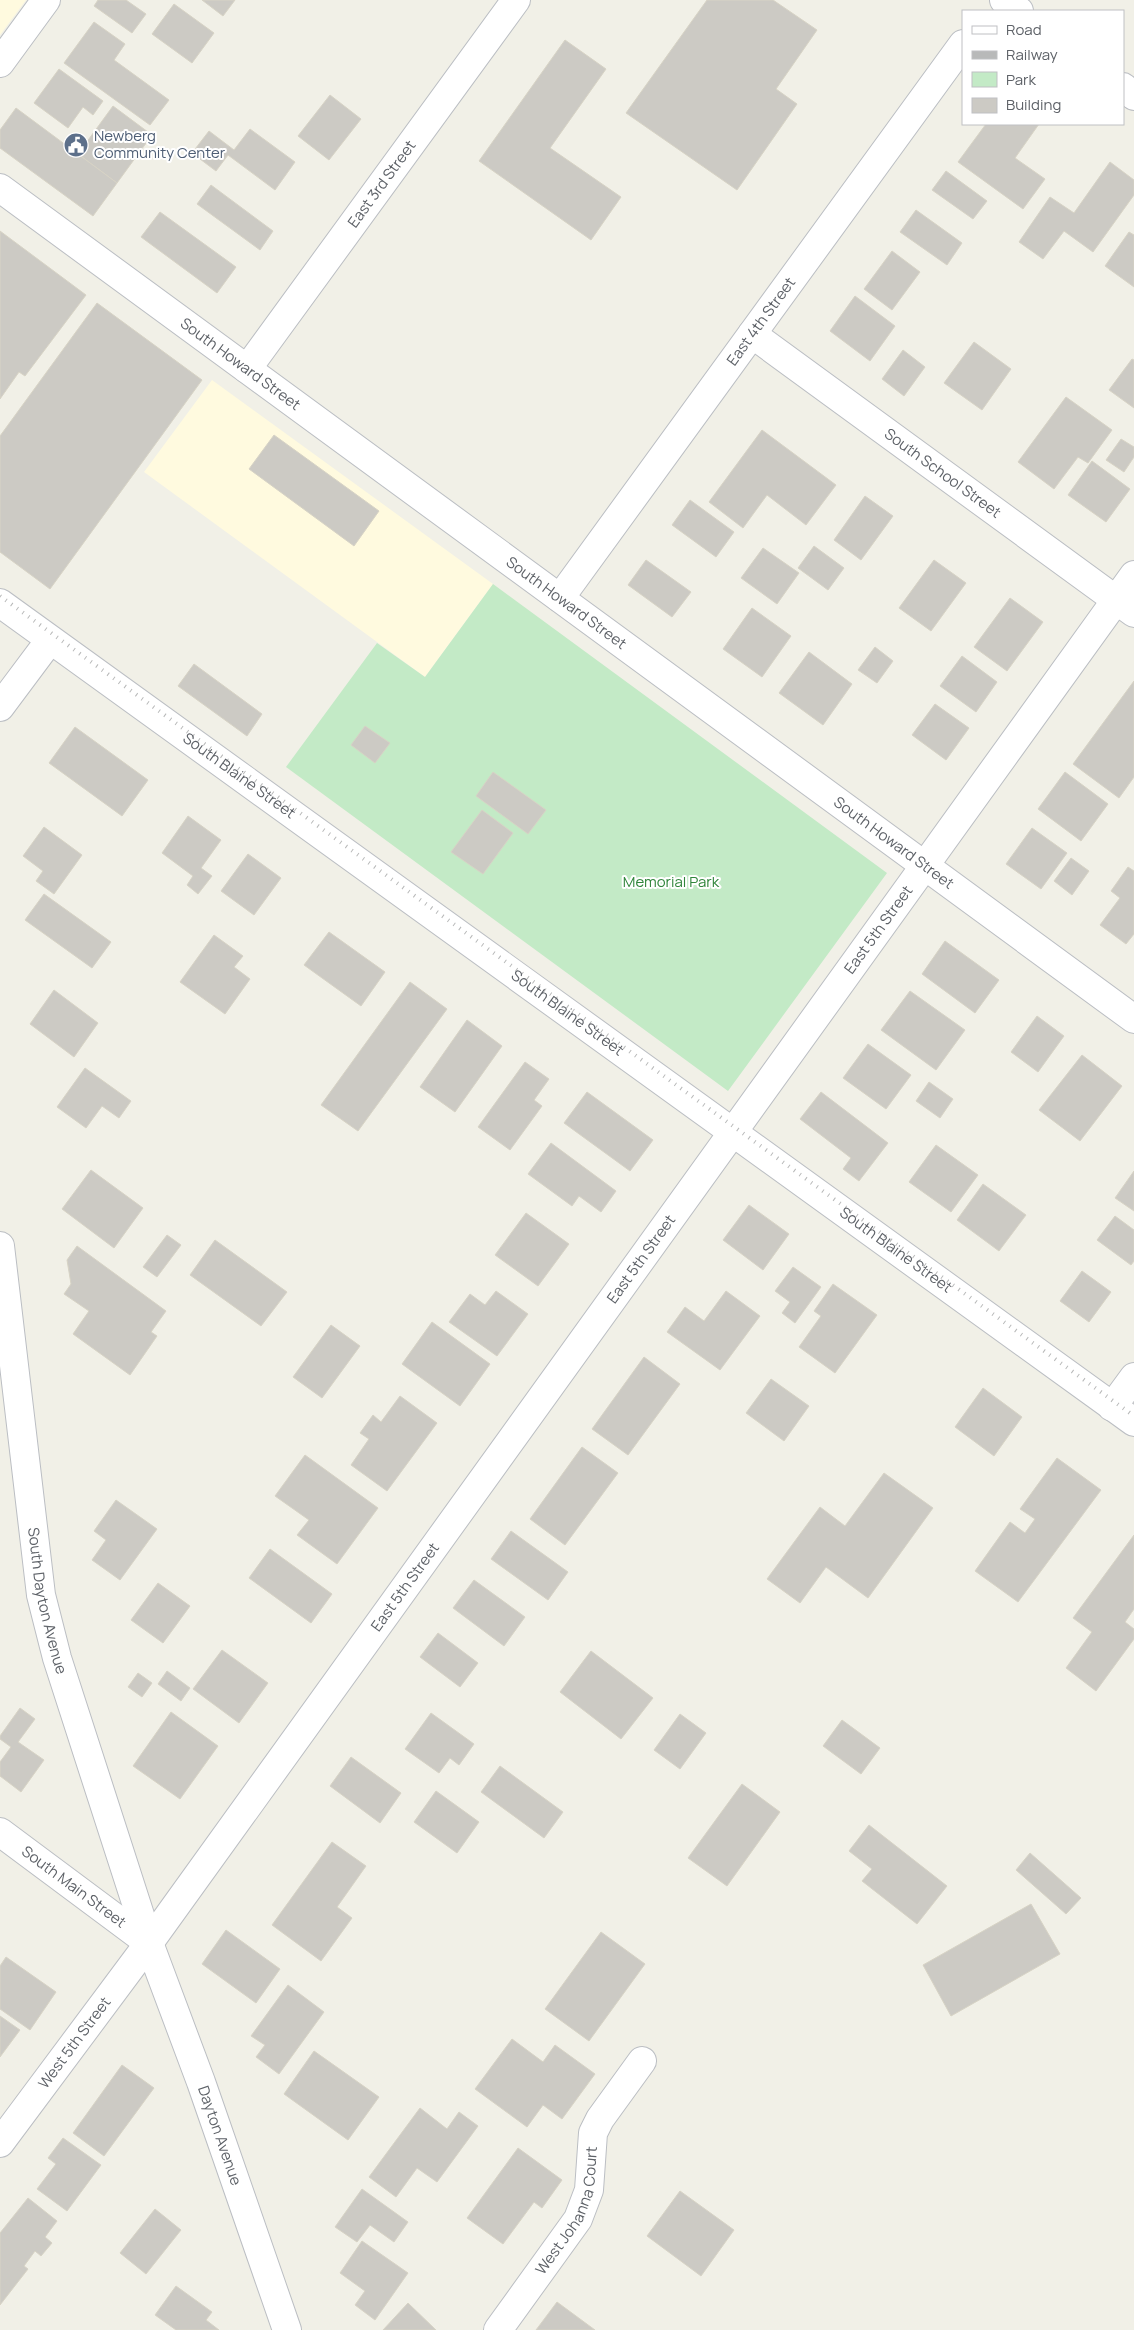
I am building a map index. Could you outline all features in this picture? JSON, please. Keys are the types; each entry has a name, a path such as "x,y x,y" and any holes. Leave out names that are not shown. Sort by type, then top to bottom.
{"street":[{"path":"0,63 46,0"},
{"name":"East 3rd Street","path":"247,369 516,0"},
{"path":"987,10 995,0"},
{"path":"1004,0 1018,10"},
{"name":"East 4th Street","path":"560,598 962,45"},
{"path":"1124,88 1134,96"},
{"name":"South Howard Street","path":"0,188 1134,1019"},
{"name":"South School Street","path":"752,334 1125,607"},
{"name":"East 5th Street","path":"149,1943 926,866 1125,607 1134,575"},
{"name":"South Blaine Street","path":"0,603 1123,1415"},
{"path":"0,707 50,640"},
{"name":"South Dayton Avenue","path":"0,1246 42,1595 57,1658 149,1943"},
{"path":"1123,1415 1134,1377"},
{"name":"South Main Street","path":"0,1832 149,1943"},
{"name":"West 5th Street","path":"0,2142 149,1943"},
{"name":"Dayton Avenue","path":"149,1943 201,2082 287,2330"},
{"name":"West Johanna Court","path":"498,2330 578,2219 589,2190 593,2133 600,2119 642,2061"}],"shaded area":[{"path":"0,0 26,0 0,35"},
{"path":"212,380 493,584 425,677 144,472"}],"green space":[{"name":"Memorial Park","path":"493,584 887,873 728,1091 286,767 377,643 425,677"}],"building":[{"path":"98,0 126,0 146,14 132,33 94,6"},
{"path":"202,0 235,0 223,16"},
{"path":"707,0 773,0 817,30 776,89 797,104 737,190 626,113"},
{"path":"174,4 214,33 192,63 152,34"},
{"path":"94,22 125,44 114,60 169,100 150,125 64,63"},
{"path":"565,40 606,69 550,148 621,197 591,240 479,161"},
{"path":"59,69 103,101 93,115 83,107 68,128 34,103"},
{"path":"330,95 361,119 329,160 298,136"},
{"path":"113,106 152,135 117,183 78,154"},
{"path":"16,108 117,183 93,216 0,148 0,130"},
{"path":"985,125 1038,125 1015,158 1045,179 1023,209 958,162"},
{"path":"250,129 295,162 275,190 228,155 216,171 192,153 209,131 234,150"},
{"path":"1110,162 1134,180 1134,195 1093,252 1064,231 1043,259 1019,242 1050,197 1074,213"},
{"path":"946,171 987,201 973,219 932,190"},
{"path":"211,185 273,231 260,250 197,204"},
{"path":"916,210 962,243 947,265 900,232"},
{"path":"160,212 236,267 217,293 141,237"},
{"path":"0,231 86,295 25,376 19,372 0,399"},
{"path":"1129,232 1134,235 1134,287 1105,266"},
{"path":"892,251 920,272 892,310 864,289"},
{"path":"855,296 895,326 870,361 830,331"},
{"path":"97,303 202,380 50,589 0,552 0,436"},
{"path":"974,342 1011,369 982,410 944,383"},
{"path":"903,350 925,367 904,396 882,379"},
{"path":"1132,359 1134,360 1134,408 1109,390"},
{"path":"1066,397 1112,430 1088,463 1078,457 1054,489 1018,462"},
{"path":"762,430 836,485 806,525 767,495 743,528 709,502"},
{"path":"274,435 379,511 354,546 249,469"},
{"path":"1121,439 1134,447 1134,457 1124,472 1106,460"},
{"path":"1092,461 1130,489 1106,522 1068,495"},
{"path":"865,496 893,516 861,560 834,540"},
{"path":"690,500 734,532 716,557 672,525"},
{"path":"814,546 844,568 828,590 798,568"},
{"path":"763,548 799,573 777,604 741,578"},
{"path":"646,560 691,592 672,617 628,585"},
{"path":"934,560 966,583 931,631 899,608"},
{"path":"1010,598 1043,622 1007,671 974,647"},
{"path":"752,608 791,636 762,677 723,649"},
{"path":"875,647 893,661 877,683 858,670"},
{"path":"809,652 852,684 823,725 779,693"},
{"path":"962,656 997,682 976,712 940,686"},
{"path":"194,664 262,714 247,736 178,686"},
{"path":"1134,681 1134,777 1119,798 1073,764"},
{"path":"935,704 969,728 946,760 912,735"},
{"path":"365,726 390,743 375,763 351,745"},
{"path":"75,727 148,780 122,816 49,763"},
{"path":"493,772 546,810 528,834 476,796"},
{"path":"1065,772 1108,804 1081,841 1038,809"},
{"path":"482,810 513,833 483,874 451,852"},
{"path":"188,816 221,840 201,868 212,876 198,894 187,885 193,876 162,853"},
{"path":"44,827 82,855 54,894 36,881 43,871 23,856"},
{"path":"1032,828 1067,853 1041,889 1006,864"},
{"path":"248,854 281,878 254,915 221,891"},
{"path":"1071,858 1089,871 1072,895 1054,881"},
{"path":"1128,867 1134,871 1134,934 1126,944 1100,925 1120,898 1111,891"},
{"path":"44,894 111,942 92,968 25,920"},
{"path":"329,932 385,972 361,1006 304,965"},
{"path":"214,935 243,956 234,967 250,979 225,1014 180,982"},
{"path":"945,941 999,980 975,1013 922,974"},
{"path":"410,982 447,1009 358,1131 321,1105"},
{"path":"54,990 98,1023 74,1057 30,1024"},
{"path":"910,991 965,1030 936,1070 881,1030"},
{"path":"1037,1016 1064,1036 1038,1072 1011,1052"},
{"path":"467,1020 502,1046 455,1112 420,1087"},
{"path":"868,1044 911,1075 886,1109 843,1078"},
{"path":"1082,1055 1122,1086 1080,1141 1039,1110"},
{"path":"525,1062 549,1079 534,1100 542,1106 510,1150 478,1127"},
{"path":"85,1068 131,1101 119,1118 102,1106 86,1128 57,1107"},
{"path":"929,1082 953,1099 940,1118 916,1101"},
{"path":"587,1092 653,1140 630,1171 564,1123"},
{"path":"821,1092 888,1143 859,1181 843,1169 851,1158 800,1119"},
{"path":"551,1143 616,1191 601,1212 579,1196 572,1206 528,1174"},
{"path":"936,1145 978,1175 951,1212 909,1182"},
{"path":"91,1170 143,1208 114,1248 62,1209"},
{"path":"1134,1171 1134,1211 1115,1198"},
{"path":"983,1184 1026,1215 999,1251 957,1220"},
{"path":"749,1205 789,1234 763,1270 723,1240"},
{"path":"526,1213 569,1244 538,1286 495,1255"},
{"path":"1115,1216 1134,1230 1134,1261 1131,1265 1097,1240"},
{"path":"167,1235 181,1245 157,1277 143,1267"},
{"path":"215,1240 287,1292 261,1326 190,1275"},
{"path":"77,1246 166,1311 151,1332 157,1336 130,1375 73,1334 89,1311 64,1294 71,1284 67,1260"},
{"path":"793,1267 821,1287 795,1323 782,1313 790,1302 775,1291"},
{"path":"1082,1271 1111,1292 1089,1322 1060,1301"},
{"path":"833,1284 877,1315 835,1373 799,1347 821,1316 814,1311"},
{"path":"496,1291 528,1314 497,1356 449,1322 470,1294 485,1305"},
{"path":"726,1291 760,1316 720,1370 667,1332 685,1307 704,1321"},
{"path":"432,1322 490,1364 460,1406 402,1364"},
{"path":"331,1325 360,1346 322,1398 293,1377"},
{"path":"644,1357 680,1384 628,1455 592,1429"},
{"path":"771,1379 809,1406 784,1441 746,1413"},
{"path":"983,1388 1022,1417 994,1456 955,1427"},
{"path":"400,1396 437,1423 387,1491 351,1465 369,1439 360,1433 373,1415 381,1422"},
{"path":"582,1447 618,1473 565,1545 530,1519"},
{"path":"305,1455 378,1508 337,1564 297,1535 309,1520 275,1496"},
{"path":"1057,1458 1101,1490 1018,1602 975,1571 1010,1522 1025,1533 1035,1519 1020,1509"},
{"path":"884,1473 933,1508 868,1598 826,1567 800,1603 767,1579 820,1507 845,1526"},
{"path":"116,1500 157,1529 120,1580 92,1560 106,1540 94,1531"},
{"path":"511,1531 568,1572 548,1600 491,1559"},
{"path":"1134,1535 1134,1609 1125,1622 1134,1629 1134,1639 1096,1691 1066,1668 1092,1632 1073,1618"},
{"path":"270,1549 332,1594 311,1623 249,1578"},
{"path":"474,1580 525,1617 504,1646 453,1608"},
{"path":"158,1583 190,1606 163,1643 131,1620"},
{"path":"438,1633 478,1663 460,1687 420,1657"},
{"path":"222,1650 268,1683 239,1723 193,1689"},
{"path":"591,1651 653,1698 621,1739 560,1692"},
{"path":"167,1671 190,1688 181,1701 158,1684"},
{"path":"138,1673 152,1683 142,1697 128,1687"},
{"path":"20,1708 35,1719 18,1742 44,1760 21,1792 0,1776 0,1762 11,1747 0,1739 0,1736"},
{"path":"171,1712 218,1746 180,1799 133,1766"},
{"path":"431,1713 474,1744 459,1765 450,1758 439,1773 405,1749"},
{"path":"680,1714 706,1733 680,1769 654,1750"},
{"path":"842,1720 880,1748 861,1774 823,1746"},
{"path":"351,1757 401,1793 380,1823 330,1786"},
{"path":"500,1766 563,1812 544,1838 481,1792"},
{"path":"742,1784 780,1812 727,1886 688,1858"},
{"path":"436,1791 479,1822 457,1853 414,1822"},
{"path":"869,1825 947,1886 917,1924 862,1881 872,1869 849,1851"},
{"path":"332,1842 366,1866 337,1907 352,1918 321,1961 272,1925"},
{"path":"1030,1853 1081,1898 1066,1914 1016,1870"},
{"path":"1031,1904 1060,1954 951,2016 923,1965"},
{"path":"226,1930 280,1969 256,2003 202,1964"},
{"path":"601,1932 645,1964 589,2041 545,2009"},
{"path":"6,1957 56,1992 30,2030 0,2009 0,1966"},
{"path":"288,1985 324,2012 279,2074 256,2057 265,2045 251,2036"},
{"path":"0,2016 20,2030 0,2057"},
{"path":"512,2039 543,2062 555,2045 595,2074 562,2119 543,2105 527,2127 475,2089"},
{"path":"314,2051 379,2097 348,2140 284,2094"},
{"path":"122,2065 154,2088 104,2156 73,2133"},
{"path":"420,2108 447,2129 459,2112 478,2126 437,2182 417,2168 396,2197 369,2177"},
{"path":"63,2138 101,2165 67,2211 37,2189 56,2164 48,2158"},
{"path":"518,2148 562,2180 542,2208 534,2202 503,2244 467,2218"},
{"path":"362,2189 408,2222 394,2242 370,2225 357,2242 335,2227"},
{"path":"680,2191 734,2230 701,2276 647,2236"},
{"path":"28,2198 57,2221 45,2237 52,2243 41,2256 35,2251 24,2266 28,2269 0,2305 0,2233"},
{"path":"155,2209 181,2230 146,2274 120,2253"},
{"path":"362,2241 408,2273 375,2320 355,2305 365,2291 340,2273"},
{"path":"176,2286 212,2312 206,2320 219,2330 176,2330 155,2315"},
{"path":"557,2302 595,2330 536,2330"},
{"path":"408,2303 436,2330 383,2330"}],"railway":[{"path":"0,596 1134,1416"}],"place":[{"name":"Newberg Community Center","path":"76,145"}]}
